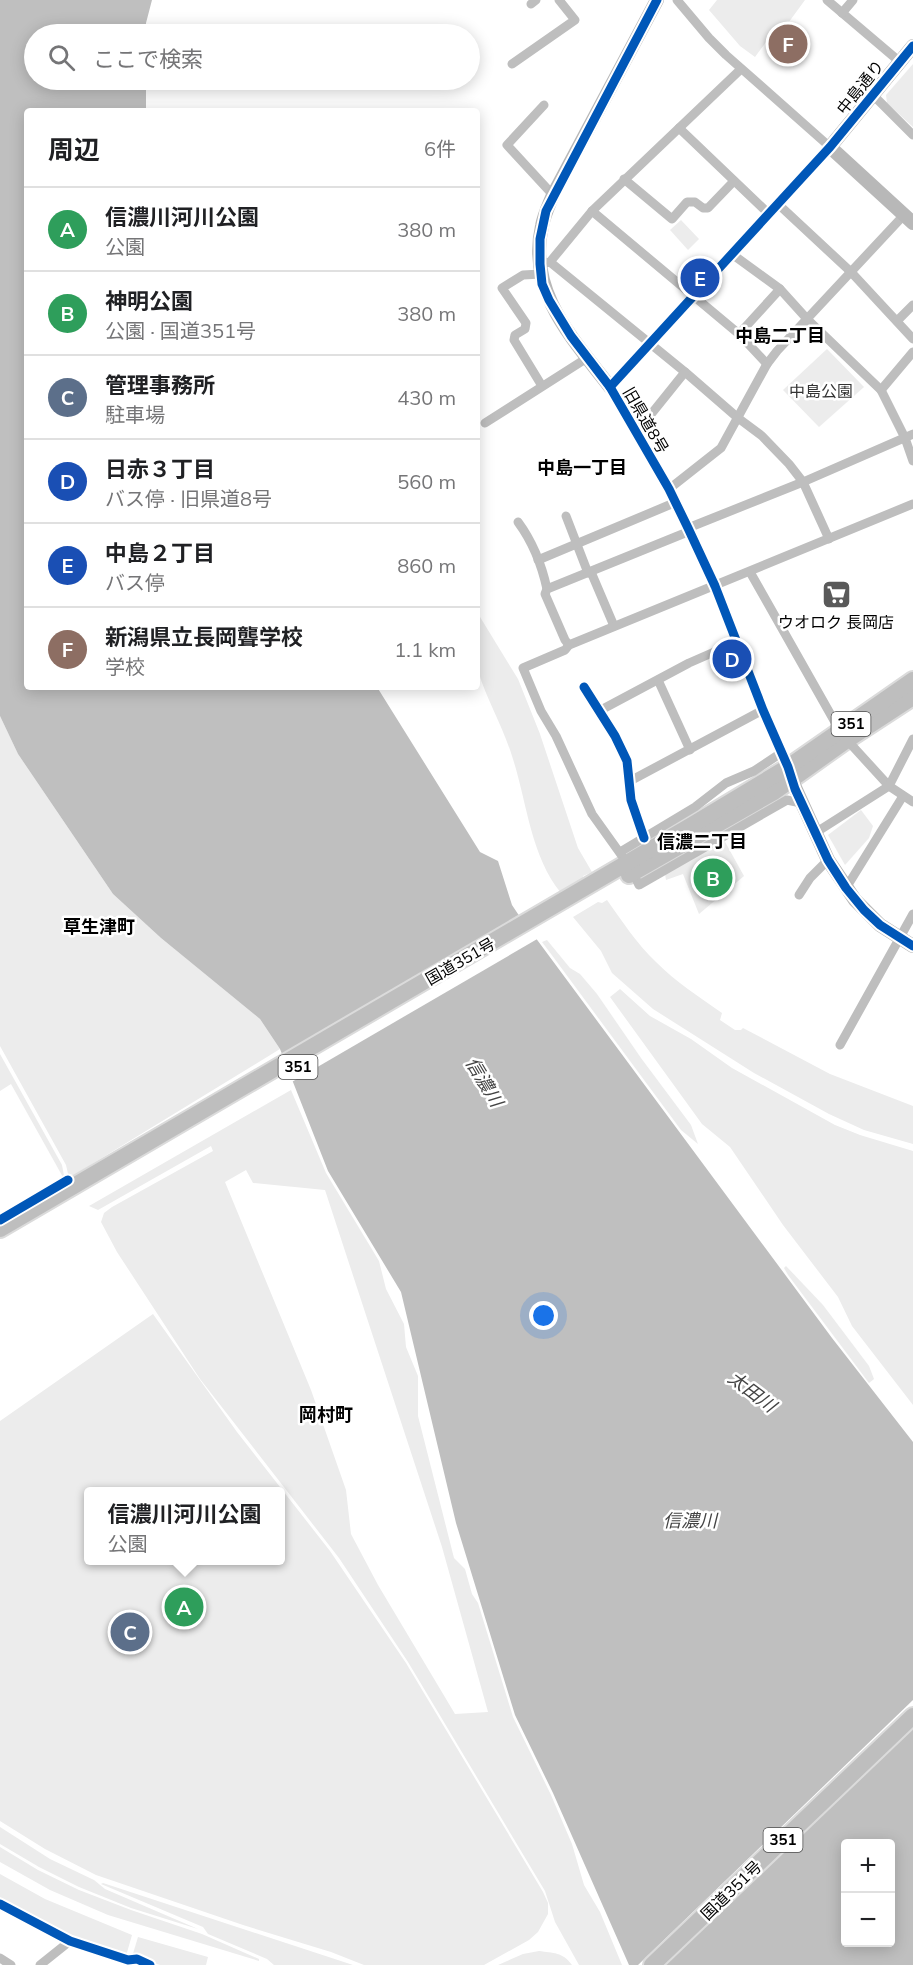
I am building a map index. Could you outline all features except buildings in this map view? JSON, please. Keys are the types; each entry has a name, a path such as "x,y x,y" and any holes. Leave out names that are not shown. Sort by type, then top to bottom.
{"highway":[{"name":"国道351号","path":"844,736 913,681"},
{"name":"国道351号","path":"0,1241 594,889 787,767 913,697"},
{"name":"国道351号","path":"0,1229 594,889"},
{"name":"国道351号","path":"652,1965 913,1716"}],"street":[{"path":"512,64 575,20 559,0"},
{"name":"旧県道8号","path":"657,0 553,195 542,226 545,293 555,314 610,387 669,489 715,586 787,767"},
{"path":"669,489 721,448 767,364 851,272 908,219 741,69 709,38 677,0"},
{"path":"827,0 900,62"},
{"path":"842,13 853,0"},
{"name":"中島通り","path":"830,147 913,46"},
{"path":"542,386 514,340 515,335 525,329 526,323 502,288 523,275 544,267 592,211 741,69"},
{"path":"873,95 913,135"},
{"path":"544,105 507,145 553,195"},
{"path":"679,128 769,214"},
{"path":"610,387 830,147"},
{"path":"624,179 672,219 687,202 695,202 708,208 734,181"},
{"path":"778,204 851,272 913,339"},
{"path":"592,211 740,334 767,364"},
{"path":"732,254 780,289 808,320 881,390 909,436 913,461"},
{"path":"544,267 650,344 762,436 789,464 803,483 829,539"},
{"path":"740,334 780,289"},
{"path":"897,321 913,305"},
{"path":"881,390 913,352"},
{"path":"484,423 587,358"},
{"path":"635,432 685,372"},
{"path":"547,589 803,483 909,436"},
{"path":"538,560 674,503"},
{"path":"913,504 569,645 565,650 523,668 541,711 556,736 592,814 621,854 695,807 726,783 754,771 787,767 828,860 846,888 874,920 913,946"},
{"path":"566,516 614,627"},
{"path":"518,522 538,560 547,589 545,594 569,645"},
{"path":"750,572 844,736 889,786 913,802"},
{"path":"599,711 689,663 737,642"},
{"path":"658,680 690,750"},
{"path":"584,687 615,736 627,761 631,800 644,838"},
{"path":"630,781 763,710"},
{"path":"815,833 889,786 913,739"},
{"path":"846,888 903,796"},
{"path":"637,881 639,885 787,800 801,803"},
{"path":"799,895 810,878 828,860"},
{"path":"840,1045 913,914"},
{"path":"0,1220 68,1180"},
{"path":"0,1904 70,1941 126,1962 137,1959 150,1965"},
{"path":"40,1965 70,1941"},
{"path":"0,1958 10,1965"}],"green space":[{"path":"717,0 805,0 775,41 769,38 755,57 740,46 709,10"},
{"path":"913,64 913,127 887,103 886,95"},
{"path":"681,220 699,239 688,250 670,230"},
{"name":"中島公園","path":"827,349 864,387 819,427 783,390"},
{"path":"480,617 518,679 540,734 578,848 592,872 583,876 582,881 561,893 542,862 530,827 512,756 480,676"},
{"path":"0,716 18,754 113,894 161,938 260,1019 280,1049 69,1178 66,1165 0,1046"},
{"path":"861,810 873,826 869,838 845,865 828,835"},
{"path":"724,840 744,876 699,914 683,874 666,880 665,874"},
{"path":"607,900 649,955 680,983 722,1013 720,1020 735,1030 743,1028 830,1074 913,1106 913,1144 864,1130 829,1114 754,1073 653,1009 612,973 601,951 573,917 598,902 602,903"},
{"path":"547,940 570,968 580,974 597,994 691,1125 698,1144 681,1130 542,942"},
{"path":"620,989 650,1016 691,1039 732,1068 835,1125 913,1151 913,1405 852,1326 838,1297 783,1225 730,1147 702,1124 610,997"},
{"path":"0,1054 62,1165 65,1181 0,1219 0,1216 64,1179 11,1084 0,1091"},
{"path":"291,1090 326,1173 379,1261 386,1289 404,1324 406,1347 418,1376 418,1416 454,1558 465,1569 472,1594 478,1603 513,1717 551,1795 572,1844 584,1885 600,1912 622,1965 579,1965 555,1922 545,1891 408,1662 339,1558 200,1379 117,1252 101,1222 104,1213 112,1207 213,1151 211,1146 98,1210 89,1206","holes":["246,1170 253,1183 325,1190 442,1547 488,1712 455,1714 378,1585 351,1534 346,1490 311,1390 225,1182"]},
{"path":"786,1266 823,1305 869,1366 874,1379 869,1383 788,1275 784,1268"},
{"path":"153,1314 237,1432 280,1487 84,1487 84,1565 285,1565 285,1493 330,1551 406,1663 543,1892 548,1903 548,1914 538,1932 529,1940 484,1965 364,1965 331,1952 96,1875 45,1849 0,1821 0,1421"},
{"path":"0,1827 50,1859 94,1880 105,1889 198,1929 131,1908 79,1887 39,1867 0,1844"},
{"path":"0,1847 38,1870 79,1890 202,1934 259,1959 259,1961 108,1915 50,1890 0,1862"},
{"path":"0,1874 45,1899 132,1935 126,1956 72,1937 0,1897"},
{"path":"101,1884 353,1965 274,1965 267,1959 208,1934 203,1927"},
{"path":"138,1937 208,1957 206,1965 160,1965 132,1957"},
{"path":"539,1951 561,1955 572,1965 498,1965 523,1954"}],"water":[{"name":"信濃川","path":"0,0 152,0 146,24 24,24 24,90 146,90 146,108 24,108 24,690 379,690 480,852 498,861 512,905 518,914 832,1338 913,1442 913,1965 629,1965 553,1793 515,1715 456,1523 401,1292 328,1171 280,1049 260,1019 161,938 113,894 18,754 0,716"}],"pier":[{"path":"522,915 539,938 290,1083 279,1056"},
{"path":"913,1700 913,1722 661,1965 638,1965"}],"cycle path":[{"path":"657,0 546,211 540,239 542,284 571,336 610,387 669,489 715,586 795,789 828,860 864,910 880,925 913,946"},
{"path":"610,387 830,147 913,46"},
{"path":"584,687 615,736 627,761 631,800 644,838"},
{"path":"0,1220 68,1180"},
{"path":"0,1904 70,1941 128,1960 137,1959 150,1965"}],"place":[{"name":"新潟県立長岡聾学校","path":"788,44"},
{"name":"中島２丁目","path":"700,278"},
{"name":"ウオロク 長岡店","path":"836,594"},
{"name":"日赤３丁目","path":"732,659"},
{"name":"神明公園","path":"713,878"},
{"name":"信濃川河川公園","path":"184,1607"},
{"name":"管理事務所","path":"130,1632"}],"district":[{"name":"中島二丁目","path":"780,336"},
{"name":"中島一丁目","path":"582,468"},
{"name":"信濃二丁目","path":"702,842"},
{"name":"草生津町","path":"99,927"},
{"name":"岡村町","path":"326,1415"}],"water label":[{"name":"太田川","path":"752,1392"}]}
